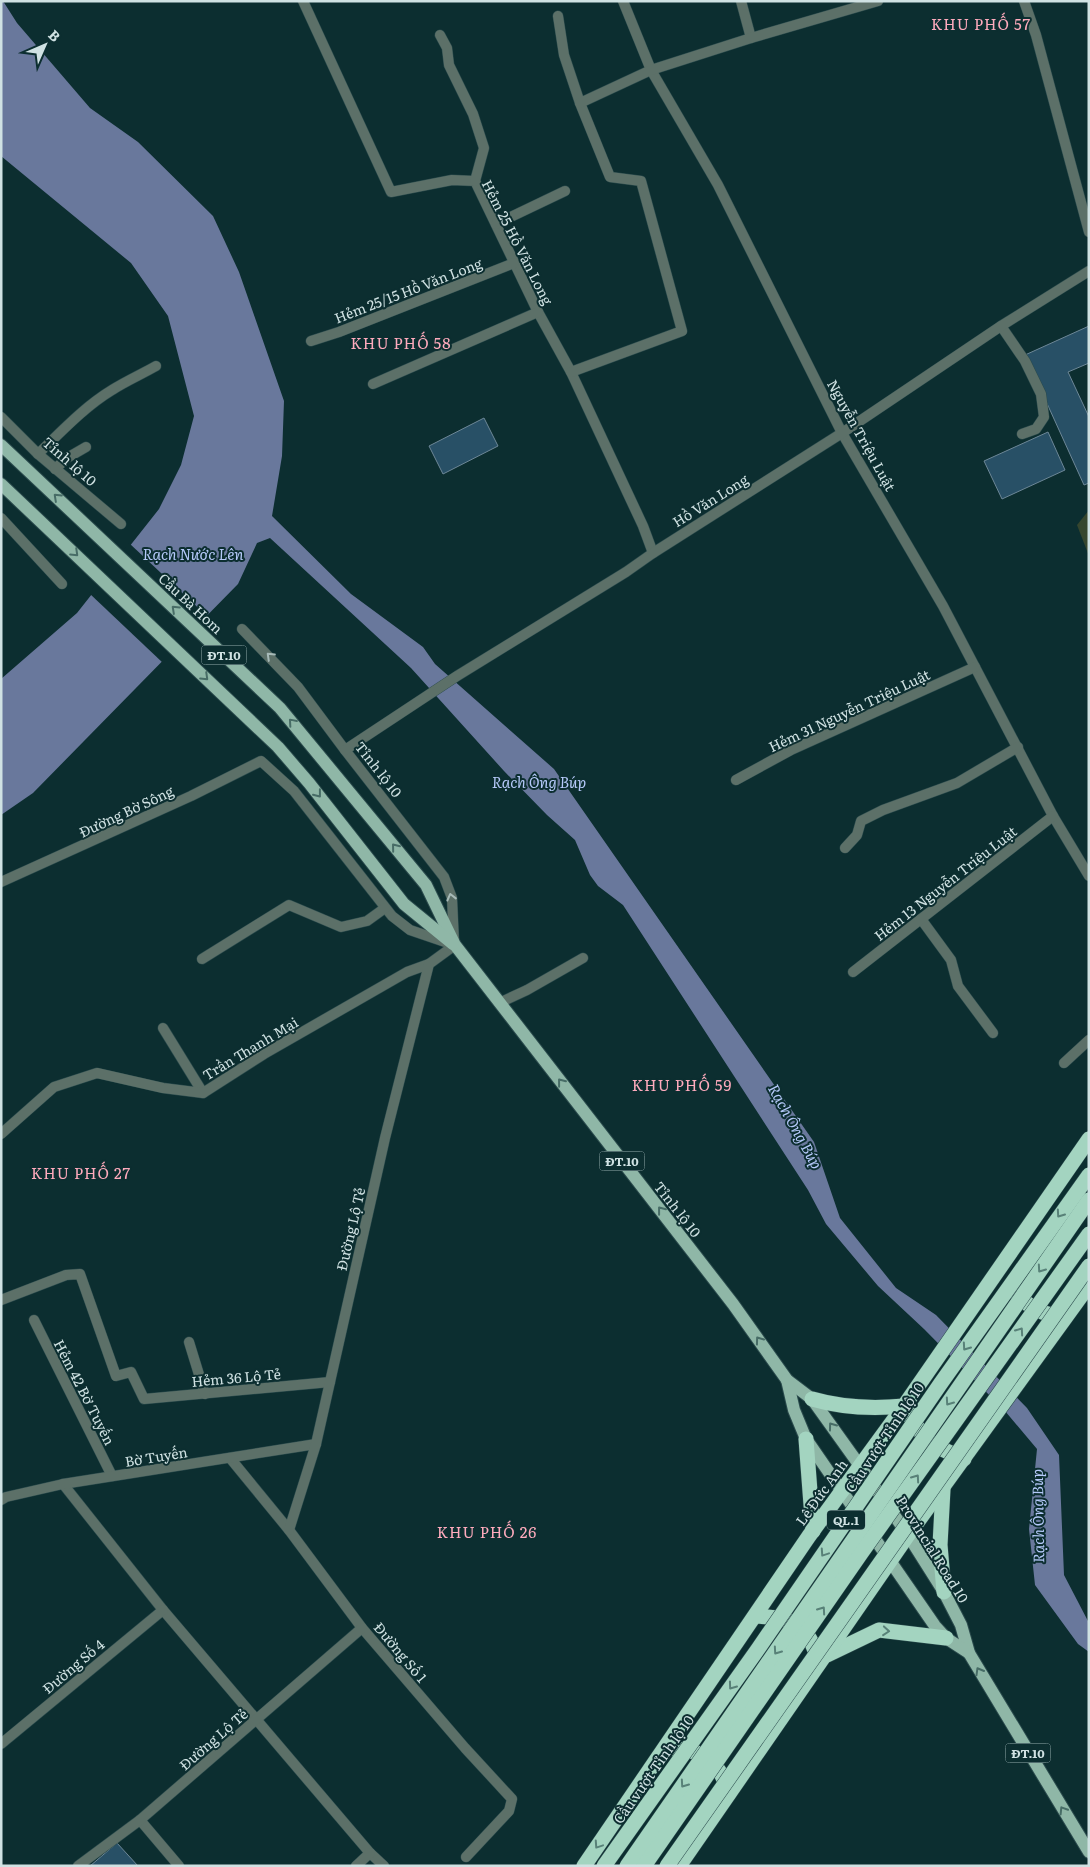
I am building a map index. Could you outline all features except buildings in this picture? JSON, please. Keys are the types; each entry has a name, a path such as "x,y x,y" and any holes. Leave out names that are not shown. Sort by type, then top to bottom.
{"highway":[{"name":"Lê Đức Anh","path":"584,1866 813,1531 904,1406 1089,1139"},
{"name":"Cầu vượt Tỉnh lộ 10","path":"604,1866 758,1650 940,1383 1089,1175"},
{"name":"QL.1","path":"627,1866 1089,1200"},
{"name":"QL.1","path":"644,1866 862,1552 1089,1234"},
{"path":"1001,1265 1013,1290 1032,1308 1058,1316 1068,1314"},
{"path":"667,1866 1089,1266"},
{"path":"679,1866 908,1535 1089,1285"},
{"path":"812,1399 844,1407 904,1406 918,1430 926,1439 934,1446 964,1459"},
{"path":"806,1440 813,1531"},
{"path":"944,1486 940,1546 944,1592"},
{"path":"754,1616 783,1618 792,1622 803,1630 823,1660"},
{"path":"823,1660 879,1630 946,1638"},
{"path":"664,1749 691,1750 702,1754 718,1769 725,1779 729,1795"}],"main road":[{"name":"Cầu Bà Hom","path":"1,445 280,708 426,885"},
{"name":"Tỉnh lộ 10","path":"1,484 278,747 309,783 404,904 455,945"},
{"name":"Tỉnh lộ 10","path":"426,885 455,945 733,1304 787,1380 812,1399 860,1466"},
{"name":"ĐT.10","path":"787,1380 794,1410 806,1440 890,1562"},
{"name":"Provincial Road 10","path":"860,1466 908,1535 944,1592 961,1626 969,1654 1089,1852"},
{"name":"Provincial Road 10","path":"890,1562 935,1626 946,1638 969,1654"}],"street":[{"name":"Hẻm 25 Hồ Văn Long","path":"303,1 391,192 452,180 475,182 538,312 571,372 643,526 653,553"},
{"name":"Nguyễn Triệu Luật","path":"623,1 651,70 718,185 842,433 943,606 1053,816 1089,876"},
{"path":"741,1 751,38"},
{"path":"580,103 651,70 751,38 878,1"},
{"path":"1024,1 1036,35 1089,232"},
{"path":"558,16 564,54 580,103 610,177 641,180 682,331 571,372"},
{"path":"440,34 447,48 449,65 473,114 484,148 475,182"},
{"path":"496,224 564,192"},
{"name":"Hẻm 25/15 Hồ Văn Long","path":"311,341 339,332 514,263"},
{"name":"Hồ Văn Long","path":"344,750 457,676 626,572 842,433 1001,326 1089,271"},
{"path":"373,384 538,312"},
{"path":"1001,326 1025,361 1041,394 1044,417 1036,429 1022,434"},
{"path":"38,454 74,419 100,399 156,366"},
{"name":"Tỉnh lộ 10","path":"1,417 38,454 121,524"},
{"path":"55,469 67,458 86,447"},
{"path":"1,518 62,584"},
{"name":"Tỉnh lộ 10","path":"242,629 290,677 344,750 444,877 452,898 455,945"},
{"name":"Hẻm 31 Nguyễn Triệu Luật","path":"736,780 791,750 974,667"},
{"path":"845,848 857,835 861,821 882,810 957,783 1018,747"},
{"name":"Đường Bờ Sông","path":"1,882 191,796 261,760 294,791 385,908"},
{"name":"Hẻm 13 Nguyễn Triệu Luật","path":"853,972 1053,816"},
{"path":"202,959 289,905 341,928 367,921 385,908 410,930 455,945"},
{"path":"922,919 951,960 958,986 993,1033"},
{"path":"429,964 455,945"},
{"path":"499,1003 528,990 583,958"},
{"name":"Trần Thanh Mại","path":"1,1134 54,1088 97,1073 163,1088 203,1093 264,1054 407,972 429,964"},
{"name":"Đường Lộ Tẻ","path":"290,1530 316,1444 385,1138 429,964"},
{"path":"163,1028 203,1093"},
{"path":"1064,1063 1089,1040"},
{"name":"Hẻm 36 Lộ Tẻ","path":"1,1300 66,1275 80,1274 116,1376 130,1372 144,1399 330,1382"},
{"name":"Hẻm 42 Bờ Tuyến","path":"34,1320 112,1476"},
{"path":"189,1342 205,1394"},
{"name":"Bờ Tuyến","path":"1,1500 6,1497 63,1484 316,1444"},
{"name":"Đường Số 1","path":"230,1458 290,1530 362,1628 465,1748 512,1799 508,1811 466,1857"},
{"path":"63,1484 163,1610 370,1853 384,1866"},
{"name":"Đường Số 4","path":"1,1744 163,1610"},
{"name":"Đường Lộ Tẻ","path":"78,1866 140,1820 362,1628"},
{"path":"140,1820 179,1866"},
{"path":"356,1866 370,1853"}],"green space":[{"path":"1089,510 1089,556 1077,525"}],"water":[{"name":"Rạch Nước Lên","path":"1,1 3,1 17,23 90,108 138,142 213,216 239,272 284,401 282,456 272,516 351,594 423,647 435,664 554,769 814,1142 840,1218 896,1288 936,1315 1027,1408 1059,1455 1064,1575 1089,1623 1089,1652 1078,1644 1035,1585 1029,1529 1037,1449 1005,1411 924,1329 878,1286 826,1224 808,1190 623,905 598,886 590,875 575,840 547,815 504,771 411,668 270,538 257,543 238,584 33,793 1,815 1,679 77,613 159,509 181,465 194,416 168,316 131,263 1,156"}],"pier":[{"path":"129,543 208,617 163,663 89,593"}],"district":[{"name":"KHU PHỐ 57","path":"981,23"},
{"name":"KHU PHỐ 58","path":"401,342"},
{"name":"KHU PHỐ 59","path":"682,1084"},
{"name":"KHU PHỐ 27","path":"81,1172"},
{"name":"KHU PHỐ 26","path":"487,1531"}],"water label":[{"name":"Rạch Ông Búp","path":"539,781"},
{"name":"Rạch Ông Búp","path":"796,1126"},
{"name":"Rạch Ông Búp","path":"1037,1516"}]}
